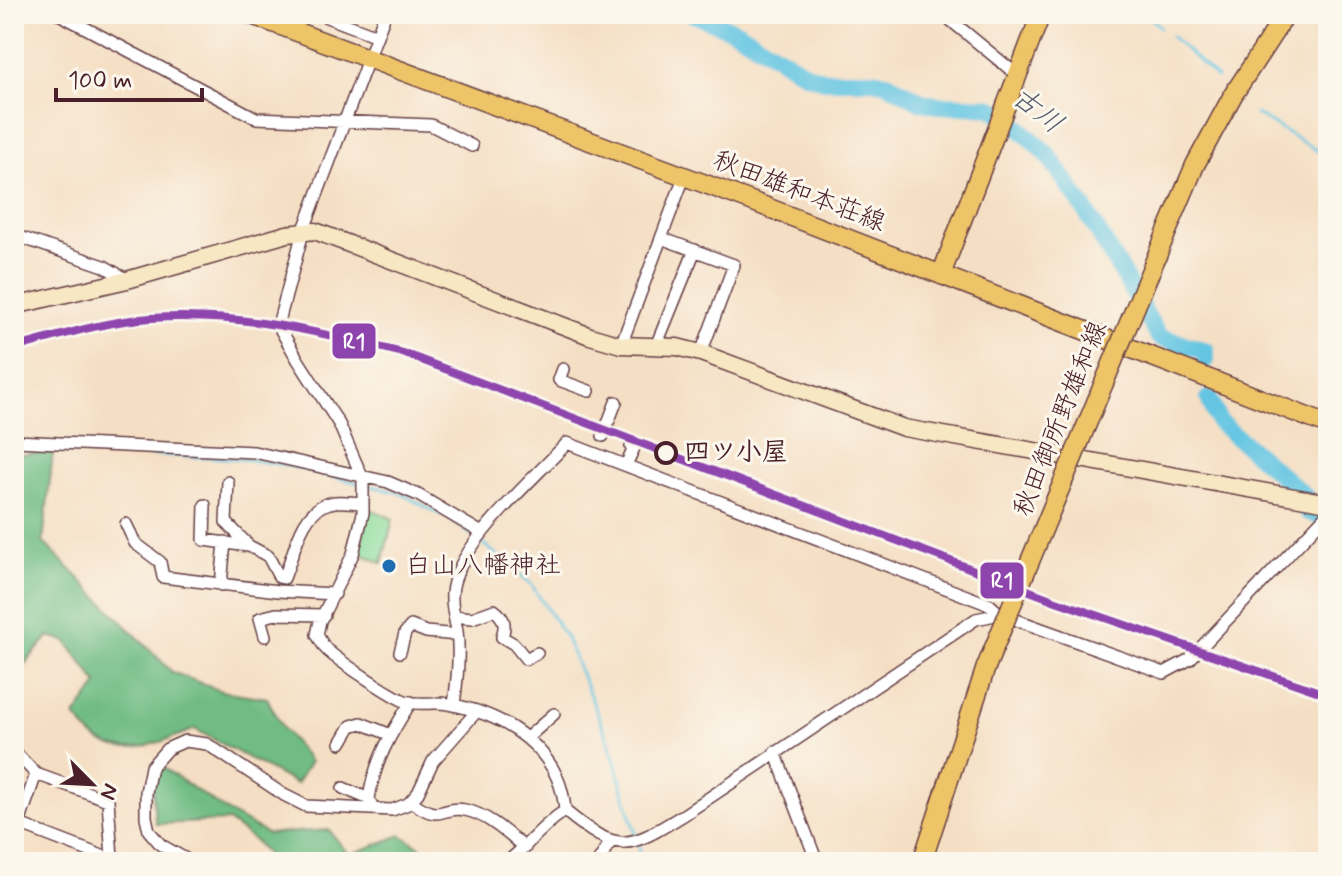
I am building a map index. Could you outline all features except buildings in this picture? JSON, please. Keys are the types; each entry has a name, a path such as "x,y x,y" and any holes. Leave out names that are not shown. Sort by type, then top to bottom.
{"main road":[{"name":"秋田雄和本荘線","path":"249,14 684,177 1328,425"},
{"path":"941,275 1041,14"},
{"name":"秋田御所野雄和線","path":"922,862 986,667 1195,165 1225,109 1286,14"}],"street":[{"path":"59,14 256,118 431,125 472,146"},
{"path":"319,14 377,36"},
{"path":"385,14 303,232 278,325 339,424 363,487 353,554 317,635 327,650 405,701 454,705 512,726 527,738 555,771 564,791 565,811"},
{"path":"943,14 1016,74"},
{"path":"621,345 684,177"},
{"path":"14,306 127,280 287,234 315,231 561,325 621,345 656,346 701,353 904,428 1312,500"},
{"path":"14,235 104,266 127,280"},
{"path":"661,238 734,265 701,353"},
{"path":"656,346 695,250"},
{"path":"563,369 559,380 589,391"},
{"path":"603,436 616,402"},
{"path":"16,441 254,452 363,487"},
{"path":"454,705 458,671 452,593 456,574 479,537 567,443 990,605 1000,614 1164,673 1190,659 1324,517"},
{"path":"626,465 634,448 631,447"},
{"path":"228,482 226,522 249,546"},
{"path":"286,592 284,578 309,515 363,487 388,482 418,495 479,537"},
{"path":"205,505 204,540 249,546 268,556 279,577 284,578"},
{"path":"126,524 135,543 160,562 163,577 286,592 335,594"},
{"path":"221,585 225,542"},
{"path":"454,616 472,618 494,610 502,616 505,627 502,637 514,644 526,659 537,653"},
{"path":"265,636 260,618 303,613 324,615"},
{"path":"565,811 611,841 638,841 976,619 1000,614"},
{"path":"400,652 405,633 411,626 426,632 457,635"},
{"path":"370,804 373,775 391,735 411,702"},
{"path":"343,788 370,804 392,810 411,801 433,761 477,711"},
{"path":"527,738 554,714"},
{"path":"341,743 351,726 361,723 391,735"},
{"path":"191,862 161,845 149,831 146,817 146,792 151,767 167,749 185,741 207,744 306,806 370,804"},
{"path":"14,751 36,774 108,800 114,860 19,824"},
{"path":"775,752 817,862"},
{"path":"14,838 36,774"},
{"path":"411,801 422,810 437,815 458,809 469,810 500,827 525,848"},
{"path":"507,862 552,819 565,811"},
{"path":"598,862 611,841"}],"green space":[{"path":"53,452 43,542 172,672 221,691 267,698 282,727 310,762 296,784 195,729 170,739 130,748 116,747 92,736 75,716 98,684 66,641 49,636 22,667 14,667 14,455"},
{"path":"370,509 393,519 382,563 359,553"},
{"path":"161,766 228,812 267,834 329,830 349,855 401,835 445,862 273,862 256,842 228,821 156,824 154,786"}],"waterway":[{"name":"古川","path":"693,14 738,32 806,74 824,80 887,83 922,102 989,107 1011,120 1048,155 1086,211 1159,337 1206,351 1206,360"},
{"path":"1147,14 1160,27"},
{"path":"1171,36 1217,78"},
{"path":"1256,114 1328,157"},
{"name":"古川","path":"1209,399 1219,422 1304,495 1308,512 1328,523"},
{"path":"14,448 244,459 285,465 359,483"},
{"path":"367,485 400,493 441,515"},
{"path":"451,520 474,536"},
{"path":"480,541 531,584 566,638 609,741 636,835"},
{"path":"638,842 642,862"}],"transit line":[{"name":"R1","path":"14,348 117,322 183,317 278,325 403,353 1056,601 1328,695"}],"place":[{"name":"四ツ小屋","path":"666,453"},
{"name":"白山八幡神社","path":"389,566"}]}
